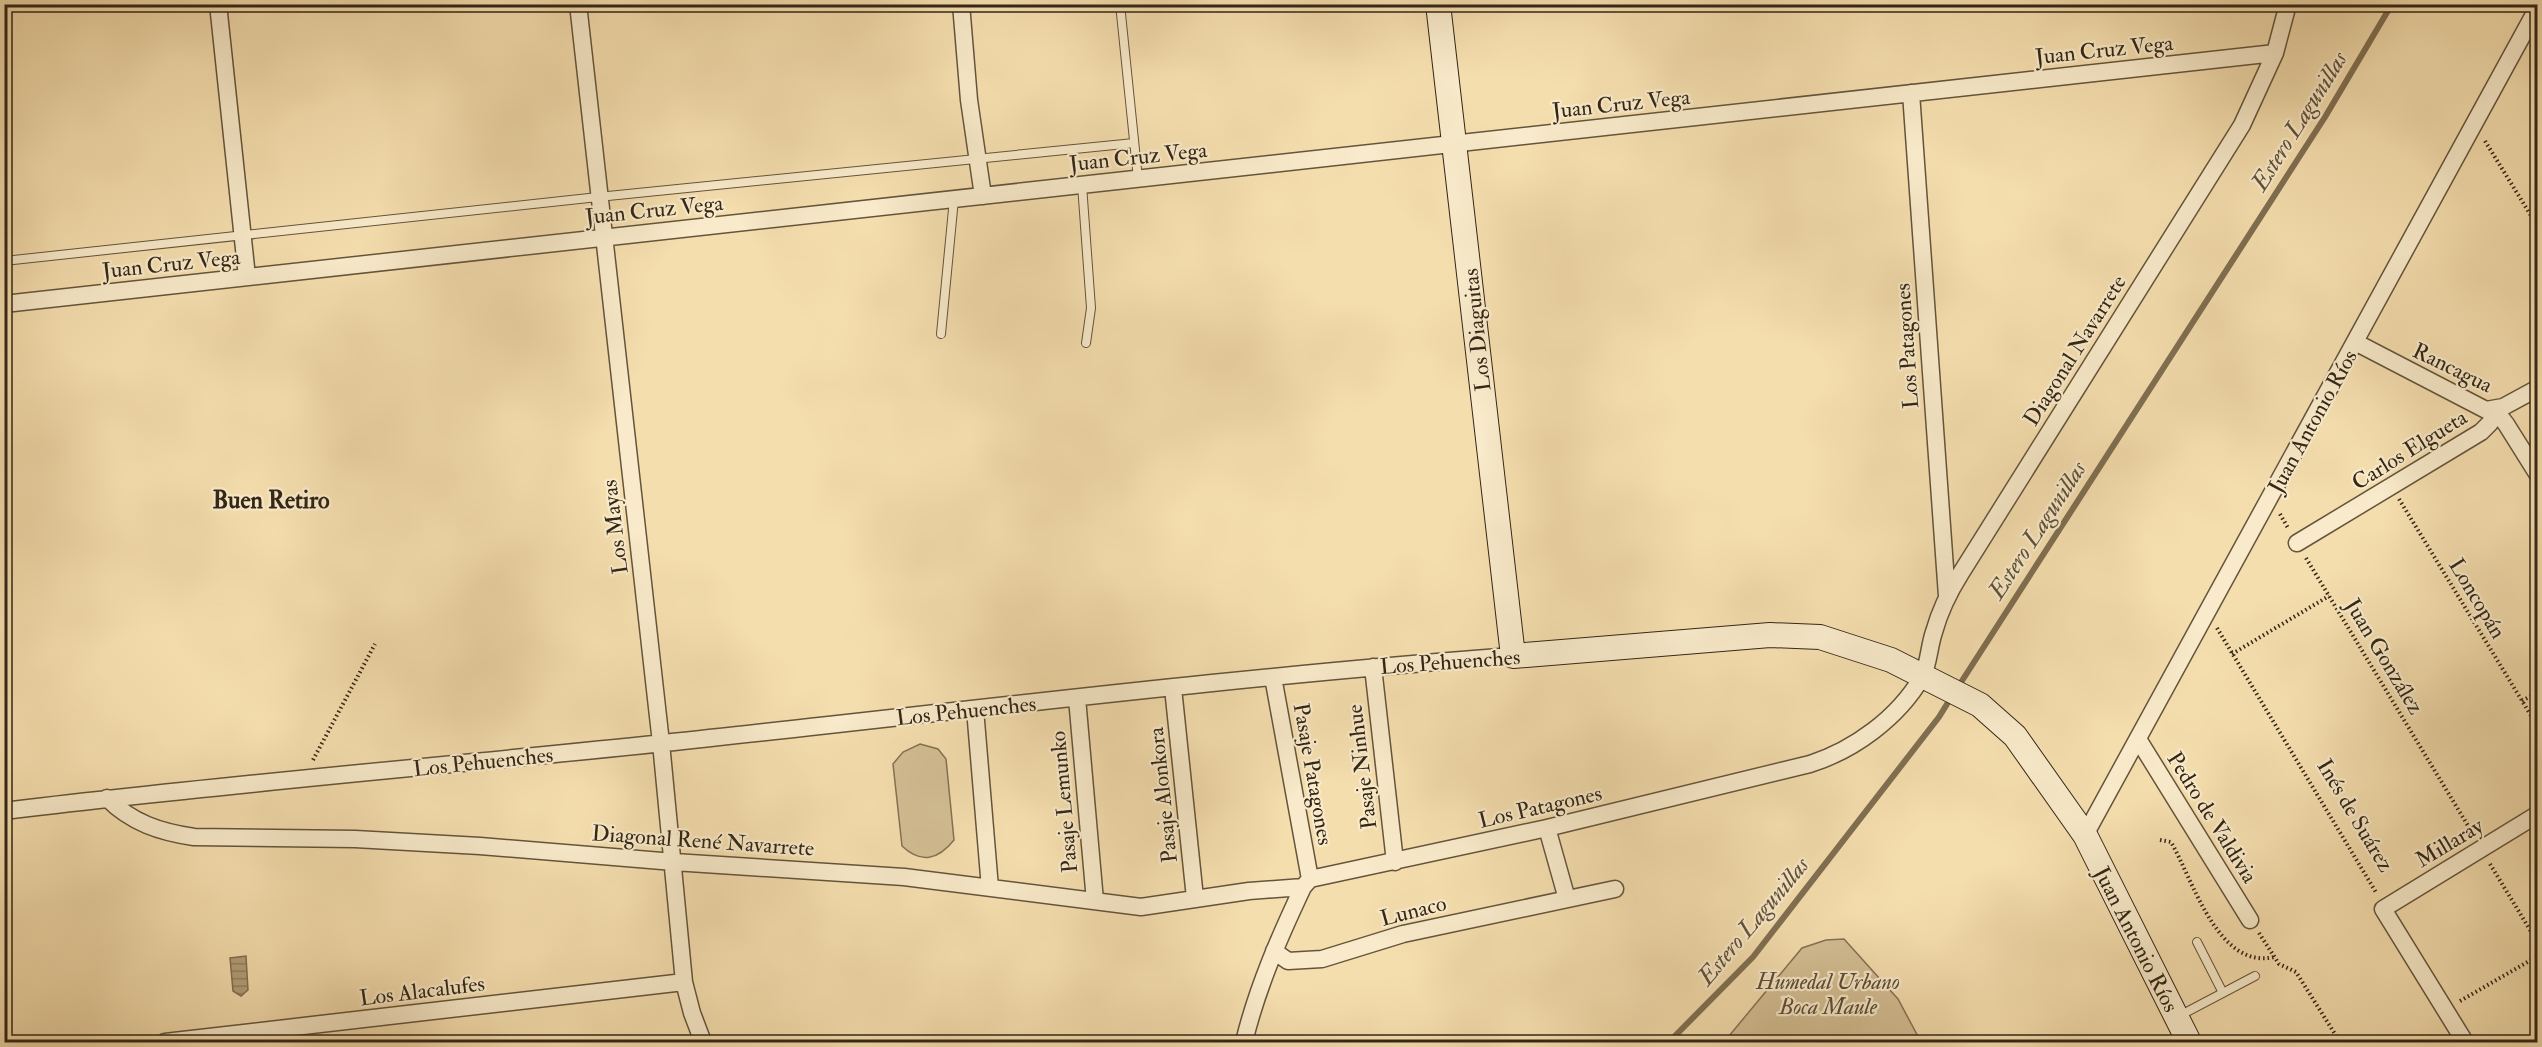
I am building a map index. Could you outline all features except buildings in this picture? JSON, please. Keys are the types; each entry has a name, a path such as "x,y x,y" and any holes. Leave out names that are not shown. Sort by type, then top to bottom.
{"street":[{"path":"218,4 247,277"},
{"name":"Los Mayas","path":"578,4 674,862 684,982 703,1042"},
{"path":"961,4 969,100 982,196"},
{"name":"Los Diaguitas","path":"1438,4 1513,656"},
{"name":"Diagonal Navarrete","path":"1923,675 1933,634 1947,596 2085,372 2231,144 2256,99 2276,53 2288,4"},
{"name":"Juan Antonio Ríos","path":"2085,835 2538,7"},
{"name":"Juan Cruz Vega","path":"4,304 2276,53"},
{"name":"Los Patagones","path":"1911,93 1947,596"},
{"name":"Rancagua","path":"2355,342 2471,404 2486,410 2495,410 2538,475"},
{"name":"Carlos Elgueta","path":"2297,543 2481,432 2490,423 2495,410 2538,388"},
{"name":"Los Pehuenches","path":"4,811 107,798 661,743 1372,667 1796,635 1820,637 1849,645 1923,675"},
{"name":"Pasaje Ninhue","path":"1372,667 1395,862"},
{"name":"Juan Antonio Ríos","path":"1923,675 1980,705 2015,736 2085,835 2188,1042"},
{"name":"Los Patagones","path":"1306,883 1547,828 1826,759 1868,735 1906,698 1923,675"},
{"name":"Pasaje Patagones","path":"1273,677 1306,883"},
{"name":"Pasaje Alonkora","path":"1173,688 1195,898"},
{"name":"Pasaje Lemunko","path":"1077,698 1095,901"},
{"path":"975,709 990,888"},
{"name":"Pedro de Valdivia","path":"2138,739 2250,920"},
{"name":"Diagonal René Navarrete","path":"107,798 117,808 141,824 173,834 194,837 407,842 567,852 904,878 1141,907 1306,883"},
{"name":"Millaray","path":"2383,909 2538,814"},
{"path":"1547,828 1567,899"},
{"path":"1244,1042 1252,1008 1274,951 1306,883"},
{"name":"Lunaco","path":"1274,951 1288,961 1322,958 1403,934 1615,889"},
{"name":"Inés de Suárez","path":"2383,909 2465,1042"},
{"name":"Los Alacalufes","path":"165,1042 684,982"}],"lane":[{"path":"1120,4 1138,179"},
{"path":"4,261 598,197 1134,143"},
{"path":"1082,185 1091,308 1086,342"},
{"path":"941,334 954,199"},
{"path":"2197,942 2223,993"},
{"path":"2176,1017 2255,976"}],"path":[{"path":"2474,123 2538,227"},
{"name":"Loncopán","path":"2391,487 2538,726"},
{"name":"Juan González","path":"2270,498 2471,831"},
{"path":"2232,654 2329,596"},
{"name":"Inés de Suárez","path":"2207,612 2375,891 2383,909"},
{"path":"303,779 375,644"},
{"path":"2522,701 2538,692"},
{"path":"2160,840 2171,842 2222,937 2247,957 2261,959 2274,957"},
{"path":"2493,871 2538,943"},
{"path":"2267,945 2279,964 2296,972 2340,1042"},
{"path":"2445,1010 2538,956"}],"green space":[{"path":"920,744 938,749 946,759 954,840 942,852 929,857 916,855 902,846 893,764 903,752"},
{"name":"Humedal Urbano Boca Maule","path":"1844,939 1898,999 1921,1042 1724,1042 1802,948 1826,940"}],"shaded area":[{"path":"246,956 248,990 241,996 233,991 230,958"}],"waterway":[{"name":"Estero Lagunillas","path":"1958,687 2325,117 2392,4"},
{"name":"Estero Lagunillas","path":"1669,1042 1753,957 1939,717 1952,696"}],"district":[{"name":"Buen Retiro","path":"271,500"}]}
